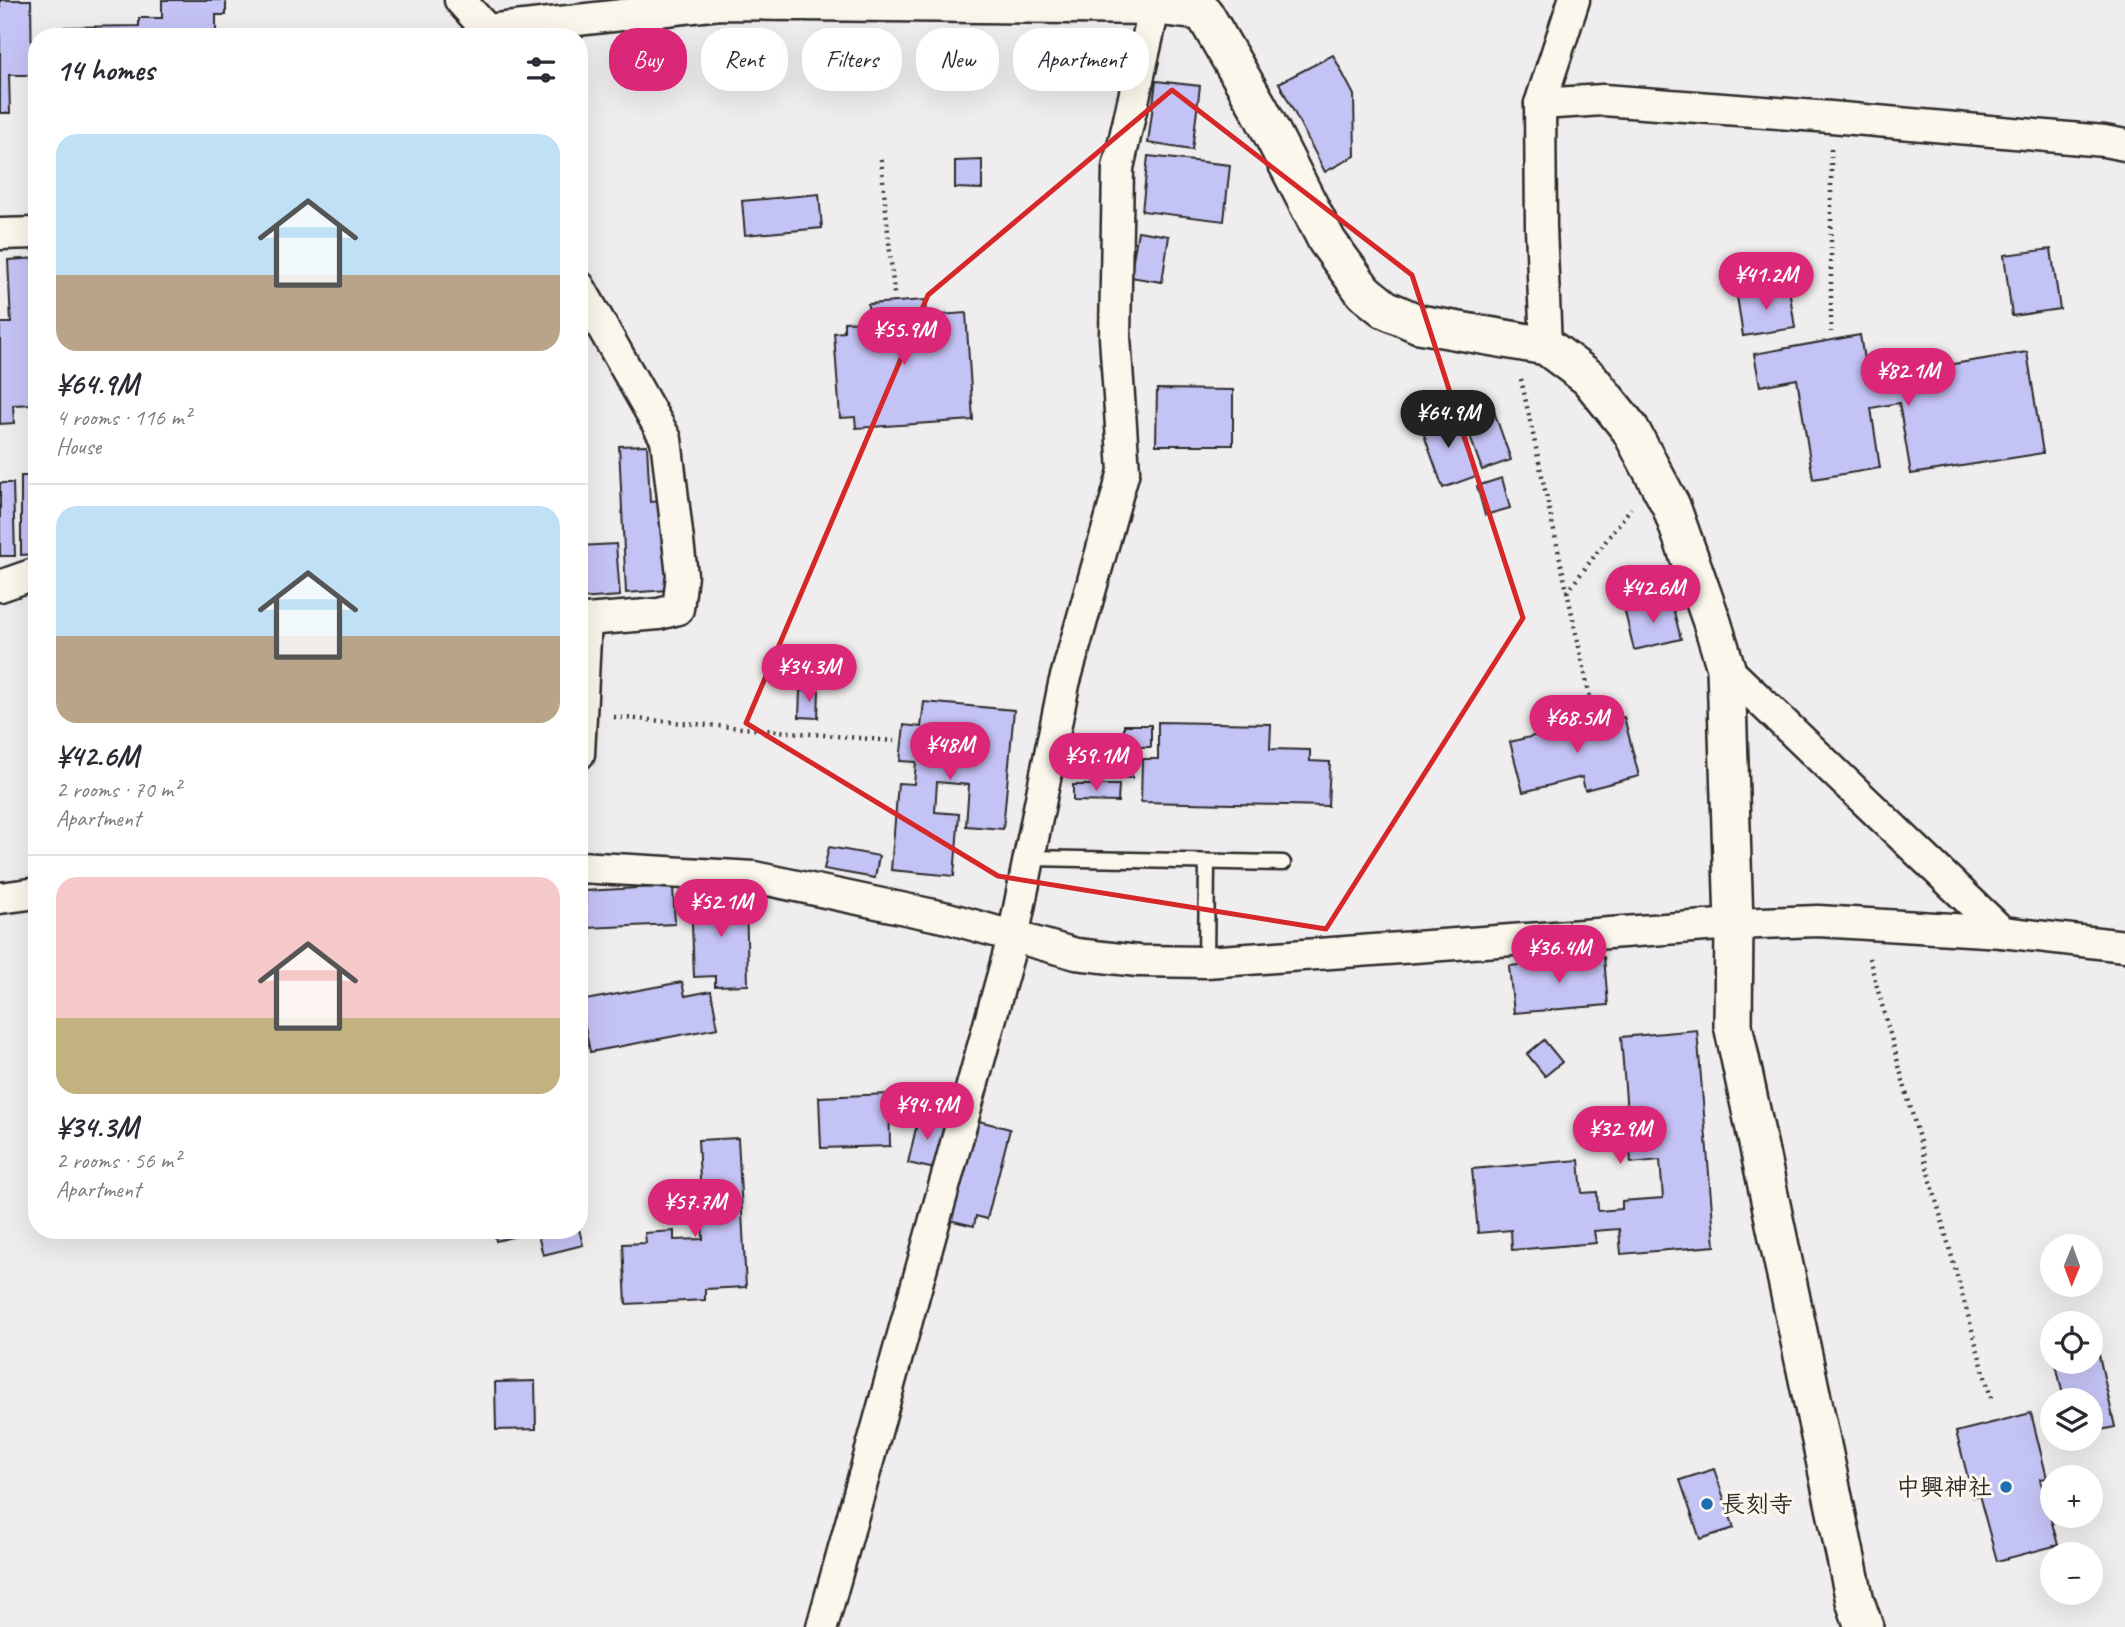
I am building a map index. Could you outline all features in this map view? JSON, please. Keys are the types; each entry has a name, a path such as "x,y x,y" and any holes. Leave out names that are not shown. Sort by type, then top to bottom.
{"street":[{"path":"460,0 483,28"},
{"path":"1529,343 1541,228 1540,104 1574,0"},
{"path":"525,28 720,2 1198,8 1259,108 1327,241 1364,292 1385,309 1419,324 1529,343 1589,378 1630,429 1671,506 1726,668 1734,924 1733,1026 1855,1601 1864,1627"},
{"path":"822,1627 1013,938 1064,684 1124,471 1115,337 1118,168 1154,9"},
{"path":"1540,104 1603,100 1830,117 2125,145"},
{"path":"0,234 28,233"},
{"path":"588,302 666,439 682,575 678,609 659,614 588,620"},
{"path":"0,586 28,576"},
{"path":"1726,668 2002,932"},
{"path":"588,868 754,877 948,918 1076,954 1138,961 1206,962 1734,924 1818,921 2002,932 2125,946"},
{"path":"0,898 28,894"}],"lane":[{"path":"1030,858 1283,863"},
{"path":"1206,962 1208,862"}],"path":[{"path":"1830,117 1831,332"},
{"path":"881,159 894,294"},
{"path":"1529,343 1567,592 1591,702"},
{"path":"1567,592 1655,477"},
{"path":"588,715 894,741"},
{"path":"1860,924 1991,1398"}],"highlighted area":[{"path":"1172,90 1412,275 1523,618 1326,929 998,876 746,723 928,295"}],"building":[{"path":"0,0 31,0 28,75 9,75 10,113 0,113"},
{"path":"162,0 226,0 226,15 216,15 216,28 64,27 139,26 139,18 162,18"},
{"path":"1333,55 1354,95 1355,156 1325,172 1279,83"},
{"path":"1156,81 1200,86 1192,150 1148,143"},
{"path":"1148,156 1230,165 1224,221 1142,211"},
{"path":"982,160 982,189 955,188 955,161"},
{"path":"819,194 822,228 745,235 742,201"},
{"path":"1138,231 1169,236 1162,282 1130,277"},
{"path":"2051,249 2060,309 2012,316 2004,255"},
{"path":"28,259 28,404 13,405 14,423 0,424 0,323 11,323 8,260"},
{"path":"1789,288 1795,328 1743,336 1737,296"},
{"path":"925,300 926,316 966,313 973,420 856,428 855,417 840,418 834,333 844,332 844,322 869,321 868,304"},
{"path":"1860,335 1867,378 2027,352 2043,453 1911,474 1899,403 1871,408 1880,468 1813,479 1797,379 1760,386 1754,354"},
{"path":"1157,389 1233,390 1233,445 1156,445"},
{"path":"1490,400 1511,460 1482,470 1461,411"},
{"path":"1453,412 1476,476 1443,488 1420,424"},
{"path":"647,445 650,502 663,501 668,590 626,593 619,446"},
{"path":"21,476 28,476 28,555 21,555"},
{"path":"1502,478 1510,508 1485,515 1477,486"},
{"path":"0,483 13,483 15,556 0,556"},
{"path":"616,544 620,596 588,598 588,546"},
{"path":"1671,600 1681,639 1634,650 1625,612"},
{"path":"800,690 819,691 818,718 799,717"},
{"path":"924,702 1014,710 1003,829 966,826 969,785 937,782 935,812 959,814 954,876 891,870 898,783 914,784 916,762 900,761 904,725 921,727"},
{"path":"1611,711 1613,720 1624,717 1639,776 1585,790 1582,777 1523,792 1510,742 1569,727 1574,732 1588,728 1586,717"},
{"path":"1158,722 1271,724 1270,749 1310,750 1310,761 1330,762 1328,806 1141,802 1142,759 1158,759"},
{"path":"1124,725 1151,725 1151,747 1124,747"},
{"path":"1077,760 1132,761 1132,778 1077,777"},
{"path":"1073,785 1119,785 1118,802 1073,801"},
{"path":"829,847 879,856 875,878 824,869"},
{"path":"673,886 675,924 588,928 588,891"},
{"path":"746,896 748,985 715,986 715,976 694,977 691,898"},
{"path":"1604,957 1608,1005 1514,1013 1509,966"},
{"path":"682,982 685,996 711,991 718,1028 590,1052 588,1000"},
{"path":"1697,1030 1715,1246 1621,1254 1619,1229 1594,1231 1596,1243 1512,1250 1511,1230 1478,1233 1472,1169 1579,1160 1582,1193 1597,1192 1598,1211 1622,1209 1622,1201 1663,1198 1660,1160 1631,1163 1621,1037"},
{"path":"1544,1040 1562,1062 1545,1076 1527,1054"},
{"path":"889,1094 890,1146 821,1148 819,1097"},
{"path":"919,1115 946,1121 935,1169 908,1163"},
{"path":"975,1120 1010,1129 987,1219 976,1216 974,1226 949,1220"},
{"path":"738,1138 746,1287 705,1289 705,1300 626,1304 623,1244 646,1243 645,1233 674,1231 674,1240 703,1239 698,1140"},
{"path":"539,1239 582,1239 583,1245 543,1255"},
{"path":"2103,1373 2115,1427 2103,1430 2103,1388 2061,1388 2058,1374"},
{"path":"535,1381 536,1429 496,1430 495,1382"},
{"name":"中興神社","path":"2031,1413 2044,1465 2040,1465 2040,1528 2053,1528 2057,1542 2040,1542 2040,1550 1997,1561 1979,1495 1973,1497 1956,1432"},
{"name":"長刻寺","path":"1714,1469 1734,1528 1700,1539 1680,1480"}],"place":[{"name":"中興神社","path":"2006,1487"},
{"name":"長刻寺","path":"1707,1504"}]}
